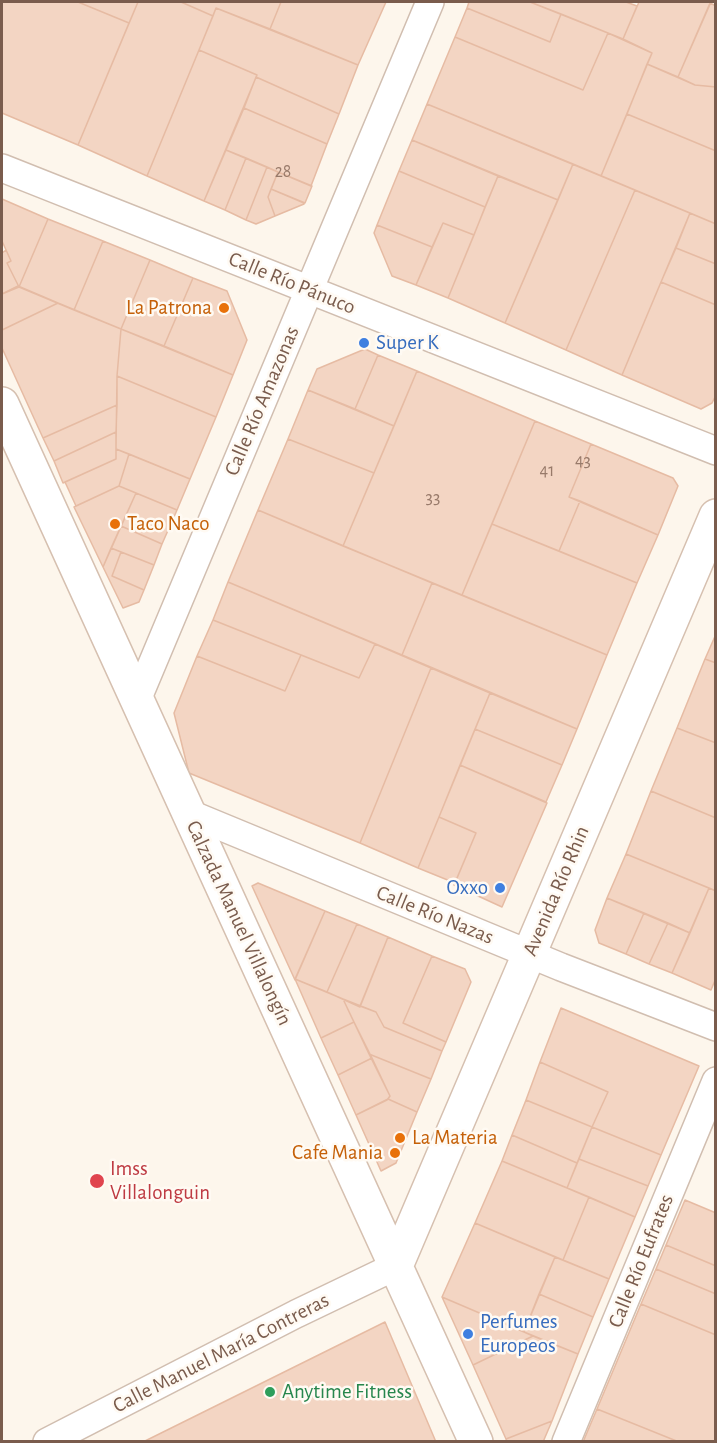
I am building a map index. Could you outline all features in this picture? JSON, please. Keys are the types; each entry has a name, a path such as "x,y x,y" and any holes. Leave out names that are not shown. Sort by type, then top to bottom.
{"street":[{"name":"Calle Río Amazonas","path":"137,700 430,2"},
{"name":"Calle Río Pánuco","path":"2,168 716,452"},
{"name":"Calzada Manuel Villalongín","path":"2,404 476,1442"},
{"name":"Avenida Río Rhin","path":"396,1266 716,516"},
{"name":"Calle Río Nazas","path":"188,813 529,954 716,1027"},
{"name":"Calle Río Eufrates","path":"566,1442 716,1081"},
{"name":"Calle Manuel María Contreras","path":"48,1442 296,1314 396,1266"}],"building":[{"path":"2,2 78,2 129,23 78,145 2,113"},
{"path":"78,2 138,2 129,23"},
{"path":"138,2 181,2 213,16 147,176 78,145"},
{"path":"181,2 281,2 270,29 216,8 213,16"},
{"path":"281,2 386,2 358,65 270,29"},
{"path":"469,2 530,2 561,14 550,42 467,8"},
{"path":"530,2 626,2 637,6 623,39"},
{"path":"639,2 711,2 678,77 647,64 652,53 623,39"},
{"path":"710,3 716,6 716,87 695,85 678,77"},
{"path":"216,8 358,65 339,114 199,50"},
{"path":"467,8 550,42 561,14 608,33 583,90 455,37"},
{"path":"608,33 652,53 601,176 427,104 455,37 583,90"},
{"path":"199,50 257,75 204,201 147,176"},
{"path":"647,64 695,85 716,87 716,151 627,114"},
{"path":"256,77 339,114 327,144 244,108"},
{"path":"427,104 573,164 558,200 412,140"},
{"path":"244,108 327,144 311,186 226,150"},
{"path":"627,114 716,151 716,224 601,176"},
{"path":"412,140 498,176 485,207 399,171"},
{"path":"226,150 246,158 225,210 204,201"},
{"path":"246,158 267,167 246,220 225,210"},
{"path":"573,164 635,190 566,350 505,323"},
{"path":"267,167 278,172 268,197 275,216 256,224 246,220"},
{"path":"399,171 485,207 474,235 443,223 432,247 377,225"},
{"path":"278,172 312,186 305,203 271,189"},
{"path":"498,176 558,200 505,323 448,298"},
{"path":"271,189 304,204 275,216 268,197"},
{"path":"635,190 690,213 622,375 566,350"},
{"path":"2,199 48,219 19,287 7,263 11,261 2,241"},
{"path":"690,213 716,224 716,264 676,248"},
{"path":"48,219 103,241 74,310 19,287"},
{"path":"443,223 474,235 448,298 416,285"},
{"path":"377,225 432,247 416,285 392,276 374,233"},
{"path":"103,241 150,260 121,329 74,310"},
{"path":"676,248 716,264 716,305 661,282"},
{"path":"6,250 11,261 7,263 19,287 2,294 2,253"},
{"path":"150,260 193,278 164,346 121,329"},
{"path":"193,278 227,291 247,340 233,375 164,346"},
{"path":"661,282 716,305 716,395 712,403 701,409 622,375"},
{"path":"18,286 58,303 2,330 2,294"},
{"path":"58,303 121,329 117,405 43,438 2,348 2,330"},
{"path":"121,329 233,375 216,417 117,376"},
{"path":"365,349 378,355 355,409 308,390 317,369"},
{"path":"378,355 417,371 394,426 355,409"},
{"path":"417,371 535,421 462,595 343,546"},
{"path":"117,376 216,417 190,479 116,449"},
{"path":"308,390 394,426 374,473 288,439"},
{"path":"117,405 116,432 54,461 43,438"},
{"path":"535,421 591,444 569,497 580,501 559,551 492,524"},
{"path":"116,432 116,459 63,483 54,461"},
{"path":"288,439 374,473 343,546 258,510"},
{"path":"591,444 673,478 678,486 658,535 569,497"},
{"path":"116,449 129,454 119,486 76,506 65,482 116,459"},
{"path":"129,454 190,479 177,510 119,486"},
{"path":"119,486 136,493 103,567 74,507"},
{"path":"136,493 177,510 162,544 121,526"},
{"path":"580,501 658,535 637,583 559,551"},
{"path":"258,510 432,583 402,655 228,582"},
{"path":"492,524 637,583 607,655 462,595"},
{"path":"121,526 162,544 154,565 111,548"},
{"path":"111,548 121,552 112,576 144,590 139,602 123,608 103,567"},
{"path":"121,552 154,565 144,590 112,576"},
{"path":"228,582 375,644 359,678 213,620"},
{"path":"432,583 607,655 577,729 402,655"},
{"path":"213,620 301,655 285,691 197,656"},
{"path":"716,634 716,663 705,659"},
{"path":"375,644 431,668 360,843 189,773 174,713 197,656 285,691 301,655 359,678"},
{"path":"705,659 716,663 716,743 677,728"},
{"path":"431,668 490,693 418,868 360,843"},
{"path":"490,693 577,729 562,765 475,729"},
{"path":"677,728 716,743 716,818 651,791"},
{"path":"475,729 562,765 546,802 460,765"},
{"path":"460,765 547,803 502,907 454,885 476,833 439,817"},
{"path":"651,791 716,818 716,891 626,854"},
{"path":"439,817 476,833 455,883 418,868"},
{"path":"626,854 709,888 690,933 607,898"},
{"path":"258,883 325,911 295,980 252,886"},
{"path":"709,888 716,891 716,978 711,990 672,973"},
{"path":"607,898 644,913 626,954 599,943 595,930"},
{"path":"325,911 357,924 327,992 295,979"},
{"path":"644,913 668,923 649,964 626,954"},
{"path":"668,923 690,933 672,973 649,964"},
{"path":"357,924 388,937 360,1007 327,992"},
{"path":"388,937 432,956 403,1023 446,1042 442,1051 384,1027 376,1012 360,1006"},
{"path":"432,956 465,969 471,982 446,1042 403,1023"},
{"path":"295,979 343,999 354,1022 321,1038"},
{"path":"343,999 376,1012 384,1027 442,1051 431,1079 369,1054"},
{"path":"561,1008 699,1066 661,1155 592,1127 608,1092 540,1062"},
{"path":"354,1022 372,1058 338,1075 321,1038"},
{"path":"369,1054 431,1079 417,1112 388,1099 390,1096"},
{"path":"372,1058 390,1096 387,1100 356,1115 338,1075"},
{"path":"540,1062 608,1092 592,1127 526,1100"},
{"path":"388,1099 417,1112 396,1163 381,1171 356,1115"},
{"path":"526,1100 592,1127 577,1163 512,1135"},
{"path":"592,1127 661,1155 648,1186 579,1159"},
{"path":"512,1135 577,1163 567,1188 502,1161"},
{"path":"579,1159 648,1186 635,1217 567,1188"},
{"path":"502,1161 589,1197 563,1260 475,1223"},
{"path":"589,1197 635,1217 609,1279 563,1260"},
{"path":"685,1200 716,1213 716,1266 666,1245"},
{"path":"475,1223 555,1257 524,1332 442,1297"},
{"path":"666,1245 716,1266 716,1294 656,1269"},
{"path":"555,1257 609,1279 593,1317 539,1294"},
{"path":"656,1269 716,1294 716,1335 641,1304"},
{"path":"539,1294 593,1317 578,1354 524,1332"},
{"path":"442,1297 524,1332 533,1336 473,1365"},
{"path":"641,1304 716,1335 716,1442 679,1442 597,1409"},
{"path":"385,1322 436,1442 143,1442"},
{"path":"533,1336 578,1354 552,1421 506,1439 473,1365"},
{"path":"597,1409 679,1442 583,1442"},
{"path":"552,1421 543,1442 507,1442 506,1439"}],"place":[{"name":"La Patrona","path":"224,308"},
{"name":"Super K","path":"364,343"},
{"name":"Taco Naco","path":"115,524"},
{"name":"Oxxo","path":"500,888"},
{"name":"La Materia","path":"400,1138"},
{"name":"Cafe Mania","path":"395,1153"},
{"name":"Imss Villalonguin","path":"97,1181"},
{"name":"Perfumes Europeos","path":"468,1334"},
{"name":"Anytime Fitness","path":"270,1392"}]}
